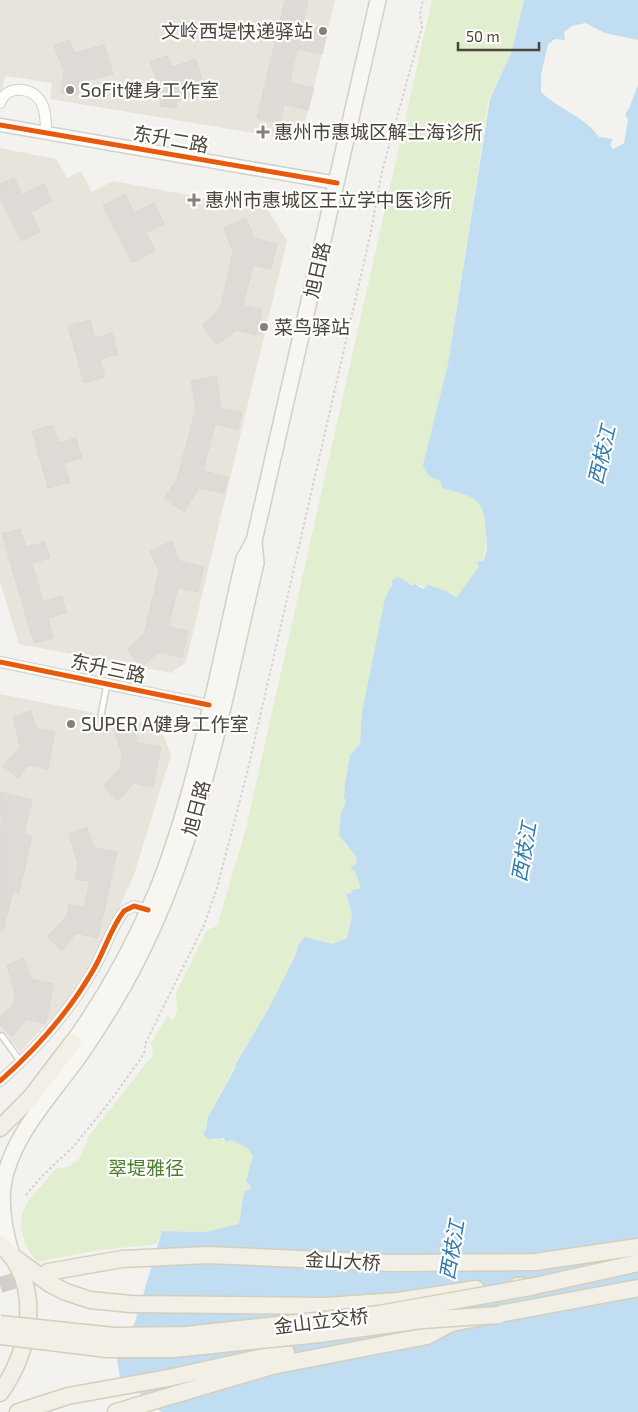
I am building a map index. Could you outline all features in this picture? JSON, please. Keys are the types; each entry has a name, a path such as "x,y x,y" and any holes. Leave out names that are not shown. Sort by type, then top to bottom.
{"main road":[{"name":"旭日路","path":"76,1049 120,968 148,910 178,829 244,559 254,540 378,0"},
{"name":"旭日路","path":"76,1049 140,957 167,897 185,848 208,765 256,563 254,540"},
{"path":"0,1128 76,1049"},
{"path":"0,1394 21,1356 29,1318 24,1284 12,1256 2,1207 7,1170 25,1132 76,1049"},
{"path":"0,1244 12,1256 46,1276 61,1290 90,1300 164,1306 332,1306 411,1299 500,1285 530,1287"},
{"name":"金山大桥","path":"46,1276 128,1259 201,1255 392,1264 535,1262 638,1247"},
{"name":"金山立交桥","path":"0,1324 114,1336 186,1336 370,1315 530,1287 638,1263"},
{"path":"18,1412 51,1400 304,1348 499,1315 638,1288"},
{"name":"金山立交桥","path":"0,1336 108,1349 174,1349 319,1334 422,1320 499,1315"},
{"path":"116,1412 281,1364 427,1336 451,1323"}],"street":[{"path":"0,103 3,97 10,91 21,89 31,92 42,104 46,133"},
{"name":"东升二路","path":"0,125 337,183"},
{"name":"东升三路","path":"0,662 209,705"},
{"path":"0,1081 60,1018 85,984 124,910 134,906 148,910"}],"lane":[{"path":"101,714 107,684"},
{"path":"2,1036 20,1062"}],"path":[{"path":"26,1195 42,1176 72,1147 108,1104 144,1054 146,1042 204,925 217,888 248,769 367,246 382,171 422,27 420,14 423,0"}],"shaded area":[{"path":"0,0 335,0 305,123 283,138 50,99 52,83 5,76 2,92 0,92"},
{"path":"0,148 56,159 67,178 81,171 92,192 113,181 268,210 287,241 186,662 171,673 19,644 0,582"},
{"path":"0,694 160,726 171,755 134,875 109,929 80,980 60,1009 20,1052 6,1034 0,1037"}],"green space":[{"name":"翠堤雅径","path":"432,0 524,0 512,51 489,99 448,364 424,465 429,476 440,481 443,488 475,498 482,505 486,524 484,557 477,572 456,598 415,584 392,585 385,598 362,712 360,744 350,755 345,784 346,801 340,822 345,844 357,858 356,864 350,869 355,871 360,885 359,889 351,894 346,893 352,915 347,938 332,944 305,937 298,945 297,951 269,1008 235,1064 236,1069 233,1070 208,1117 205,1137 214,1141 221,1138 226,1142 231,1140 248,1148 254,1156 246,1180 251,1186 250,1189 244,1192 239,1225 206,1232 162,1231 157,1244 92,1251 37,1262 26,1246 21,1229 22,1213 29,1200 56,1169 70,1166 79,1159 89,1136 153,1055 151,1043 168,1015 173,1021 177,1010 176,993 207,930 217,926 246,828"}],"water":[{"name":"西枝江","path":"524,0 638,0 638,40 605,33 585,23 572,26 564,32 565,40 555,39 548,44 541,75 541,92 579,118 599,137 613,139 610,145 613,149 624,143 628,120 625,114 629,109 638,84 638,1412 162,1412 120,1377 117,1359 135,1322 162,1231 206,1232 239,1224 244,1192 250,1189 251,1186 246,1181 253,1156 248,1148 231,1140 226,1142 224,1138 207,1138 203,1133 206,1130 208,1117 236,1068 235,1065 269,1008 297,952 298,945 305,937 332,944 347,938 352,915 346,893 351,894 352,890 359,889 360,885 355,871 350,869 356,864 357,858 339,835 341,814 346,801 344,797 345,784 350,755 360,744 362,712 385,598 392,585 392,580 398,577 423,589 428,585 446,591 456,598 479,567 477,562 483,561 486,555 485,521 480,505 471,497 443,488 440,481 429,476 423,465 448,364 490,99 512,51"}],"building":[{"path":"285,0 308,1 303,24 328,30 322,54 297,49 290,83 314,88 308,110 284,104 280,124 257,118"},
{"path":"70,40 74,53 104,45 113,74 79,83 78,95 61,93 64,72 54,45"},
{"path":"167,56 172,67 196,59 206,92 177,101 176,108 160,106 161,90 150,62"},
{"path":"14,177 22,195 44,184 52,201 31,212 40,232 21,241 0,197 0,184"},
{"path":"125,194 134,213 154,203 164,224 146,233 155,251 132,263 103,206"},
{"path":"246,218 254,238 277,244 271,269 253,265 243,305 262,310 256,335 236,330 217,345 202,325 220,309 233,252 224,228"},
{"path":"90,320 95,338 112,333 118,354 100,359 105,377 84,383 68,326"},
{"path":"216,376 221,408 242,412 238,429 215,424 203,471 228,477 224,493 199,488 184,512 164,498 177,480 196,408 191,381"},
{"path":"53,425 59,443 76,438 82,458 64,463 70,482 48,488 32,431"},
{"path":"20,529 26,547 45,542 50,558 32,563 43,602 62,596 66,613 48,618 53,638 34,643 2,534"},
{"path":"172,541 179,561 204,567 198,592 178,588 168,627 188,631 182,657 159,652 142,667 127,650 144,634 159,572 150,551"},
{"path":"31,711 36,728 55,732 48,769 28,765 18,778 3,766 20,747 13,717"},
{"path":"131,722 138,743 161,747 153,787 134,783 118,801 103,786 120,768 122,756 114,728"},
{"path":"0,792 32,800 24,834 32,836 19,893 13,891 3,931 0,931 0,829 2,820 0,819"},
{"path":"87,827 94,848 117,852 98,938 76,933 62,951 47,937 67,916 69,904 84,907 90,881 75,879 78,864 69,834"},
{"path":"24,958 31,979 54,984 46,1024 27,1019 12,1037 0,1025 0,1017 13,1005 15,993 7,965"}],"tunnel":[{"path":"0,1285 36,1274"}],"cycle path":[{"path":"0,125 337,183"},
{"path":"0,662 209,705"},
{"path":"0,1081 26,1057 62,1016 96,965 115,925 124,911 134,906 148,910"}],"place":[{"name":"文岭西堤快递驿站","path":"323,31"},
{"name":"SoFit健身工作室","path":"70,90"},
{"name":"惠州市惠城区解士海诊所","path":"263,132"},
{"name":"惠州市惠城区王立学中医诊所","path":"194,200"},
{"name":"菜鸟驿站","path":"264,327"},
{"name":"SUPER A健身工作室","path":"71,724"}]}
